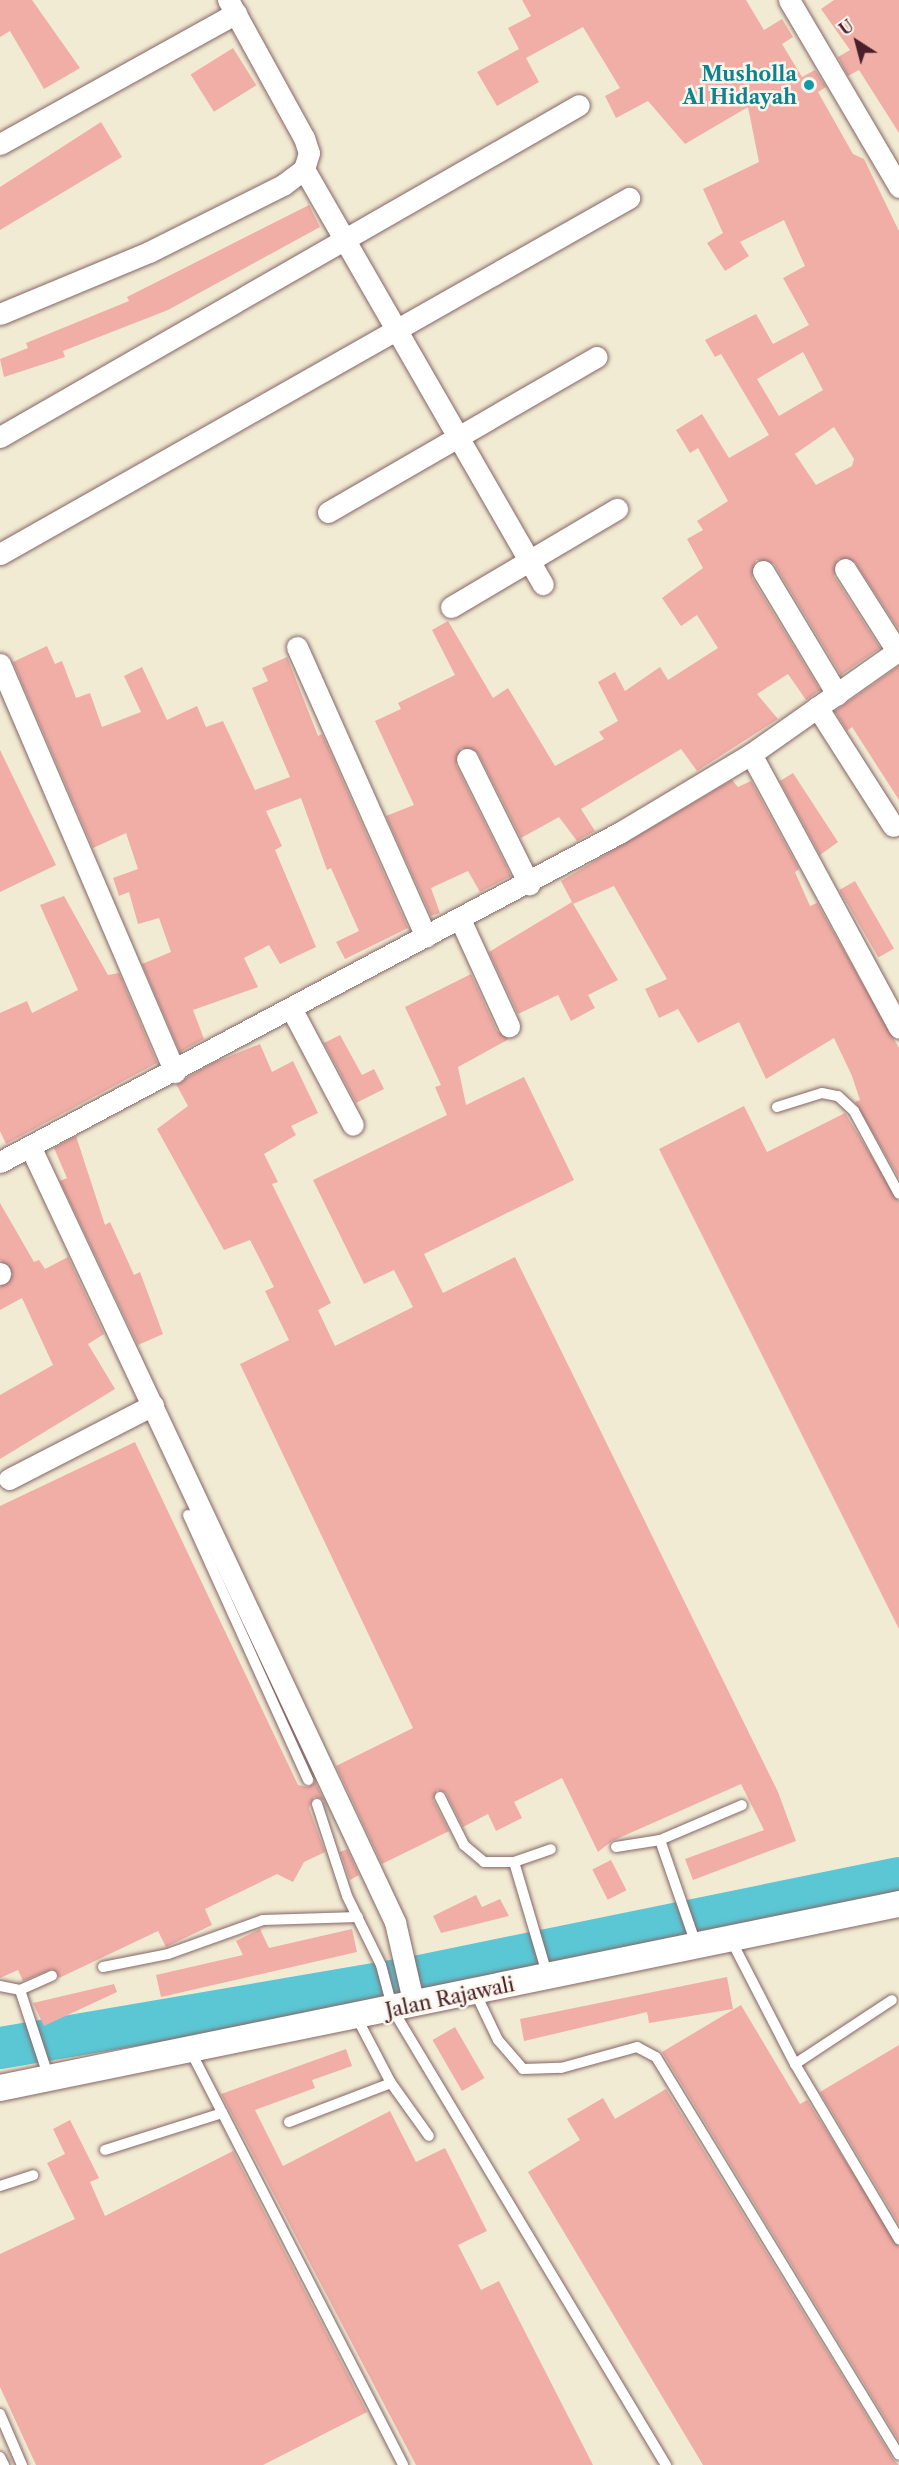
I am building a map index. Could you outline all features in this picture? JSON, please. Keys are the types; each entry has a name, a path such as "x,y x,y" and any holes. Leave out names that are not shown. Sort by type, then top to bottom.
{"street":[{"path":"789,0 899,187"},
{"path":"0,144 232,7 304,138 309,153 304,169 283,185 149,252 0,314"},
{"path":"0,437 579,105"},
{"path":"304,169 543,584"},
{"path":"0,554 629,198"},
{"path":"328,512 596,357"},
{"path":"451,607 617,509"},
{"path":"0,1162 529,884 751,754 837,694 898,651 845,569"},
{"path":"763,571 837,694"},
{"path":"297,647 426,937"},
{"path":"0,664 175,1072"},
{"path":"818,707 893,826"},
{"path":"751,754 899,1028"},
{"path":"467,759 529,884"},
{"path":"460,919 509,1026"},
{"path":"291,1008 352,1125"},
{"path":"30,1146 395,1922 401,1947 406,1999"},
{"path":"9,1479 153,1405"},
{"name":"Jalan Rajawali","path":"0,2088 46,2066 190,2050 357,2018 406,1999 475,1992 546,1969 697,1947 899,1904"}],"lane":[{"path":"777,1107 822,1093 838,1096 854,1111 899,1194"},
{"path":"188,1515 308,1780"},
{"path":"440,1797 474,1856 484,1862 514,1862 551,1849"},
{"path":"317,1804 358,1917 381,1965 387,1984 406,1999 666,2465"},
{"path":"616,1847 660,1840 742,1805"},
{"path":"660,1840 682,1894 697,1947"},
{"path":"514,1862 546,1969"},
{"path":"103,1967 168,1954 263,1920 358,1917"},
{"path":"731,1940 795,2064 899,2239"},
{"path":"0,1986 20,1990 52,1976"},
{"path":"20,1990 35,2025 46,2066"},
{"path":"475,1992 498,2040 522,2069 561,2068 637,2047 656,2057 899,2455"},
{"path":"795,2064 892,2000"},
{"path":"357,2018 391,2083 429,2136"},
{"path":"190,2050 403,2465"},
{"path":"289,2122 391,2083"},
{"path":"105,2150 222,2113"},
{"path":"0,2186 33,2175"},
{"path":"0,2414 22,2465"},
{"path":"0,2457 3,2465"}],"building":[{"path":"0,0 32,0 80,68 44,89 10,31 0,37"},
{"path":"522,0 746,0 764,30 782,19 793,37 782,44 802,77 815,70 826,87 818,92 853,154 864,159 899,231 899,630 855,562 838,559 834,576 880,648 841,675 774,564 756,560 752,578 820,690 806,700 788,674 757,694 778,719 697,771 681,749 581,809 595,831 577,841 559,817 521,838 478,753 461,748 456,765 511,876 480,892 468,871 431,888 440,913 431,916 386,816 414,805 375,721 401,709 398,703 455,675 432,630 448,621 493,698 508,688 555,766 604,739 599,732 618,721 598,682 615,672 625,691 660,667 668,680 718,648 697,615 681,626 662,598 703,568 687,539 703,530 697,521 728,501 698,448 690,453 676,430 702,414 729,458 769,435 721,354 715,357 705,340 756,314 773,344 809,325 783,278 805,266 784,220 740,242 749,256 725,271 707,243 723,233 703,189 759,162 748,107 685,144 648,101 616,118 605,96 620,88 583,27 526,58 539,82 497,106 477,72 519,49 508,28 531,16","holes":["803,352 823,390 779,416 757,379","834,427 854,459 852,466 816,485 795,454"]},
{"path":"834,0 899,0 899,133 859,70 848,76 838,57 850,50 821,9"},
{"path":"233,48 256,85 214,112 191,74"},
{"path":"101,122 122,157 0,230 0,187"},
{"path":"309,205 320,227 168,310 63,351 65,357 4,377 0,359 28,348 26,343 129,301 127,297"},
{"path":"47,646 55,664 62,661 76,698 90,693 102,727 141,712 124,676 142,667 167,720 197,706 206,727 223,721 255,790 290,777 252,688 268,681 262,668 287,657 318,736 322,734 408,928 345,959 336,942 359,931 331,868 327,870 301,798 266,811 282,846 275,850 316,947 280,964 269,945 244,958 258,987 193,1010 204,1039 180,1052 142,964 171,952 159,918 138,924 129,892 119,896 113,878 138,869 126,833 93,848 13,662"},
{"path":"899,666 899,800 852,727 847,731 835,711"},
{"path":"0,750 56,865 0,892"},
{"path":"793,773 838,842 820,855 780,781"},
{"path":"732,780 738,787 751,781 799,869 795,872 810,906 817,903 899,1048 899,1178 855,1102 860,1100 852,1076 834,1038 766,1079 739,1022 698,1043 678,1009 659,1018 645,989 667,979 614,886 573,904 561,881"},
{"path":"855,881 894,949 878,958 839,890"},
{"path":"64,896 108,975 119,973 157,1063 6,1144 0,1131 0,1013 27,1001 32,1013 78,990 40,905"},
{"path":"572,902 618,980 588,995 595,1008 571,1021 558,995 518,1014 489,952"},
{"path":"471,974 497,1031 509,1039 458,1067 466,1105 524,1077 574,1180 424,1254 443,1293 515,1257 778,1792 796,1841 693,1880 685,1859 764,1830 741,1784 612,1841 598,1852 562,1778 514,1802 522,1818 496,1831 488,1814 463,1827 446,1793 437,1790 433,1800 449,1831 382,1864 336,1766 413,1728 240,1364 289,1340 265,1291 274,1287 250,1240 224,1250 157,1129 188,1106 176,1084 213,1063 260,1044 272,1072 293,1061 318,1113 291,1126 296,1135 264,1154 278,1182 272,1184 331,1303 318,1310 335,1346 413,1307 394,1270 364,1284 313,1180 447,1115 435,1087 441,1085 405,1007"},
{"path":"340,1035 362,1075 374,1069 384,1089 356,1103 324,1043"},
{"path":"744,1106 767,1152 845,1113 899,1201 899,1629 659,1149"},
{"path":"76,1136 105,1225 110,1222 134,1275 140,1272 163,1334 138,1345 60,1181 67,1178 54,1148"},
{"path":"0,1203 34,1262 39,1260 45,1269 68,1257 104,1334 88,1344 115,1389 0,1459 0,1395 53,1365 22,1298 0,1310 0,1287 13,1274 0,1260"},
{"path":"135,1442 298,1785 308,1787 315,1782 324,1800 314,1797 309,1808 325,1852 304,1862 293,1882 277,1874 205,1909 212,1925 166,1947 158,1931 59,1978 52,1969 23,1981 18,1970 0,1978 0,1506"},
{"path":"347,1849 359,1875 350,1880 340,1852"},
{"path":"611,1860 626,1890 608,1900 592,1870"},
{"path":"476,1895 482,1907 500,1899 509,1916 441,1933 433,1916"},
{"path":"260,1929 269,1948 352,1929 357,1952 161,1997 156,1975 243,1955 236,1941"},
{"path":"727,1977 733,2009 649,2023 647,2012 524,2041 520,2019"},
{"path":"114,1984 117,1992 44,2026 33,2003"},
{"path":"741,2005 800,2104 807,2100 899,2246 899,2441 662,2052"},
{"path":"455,2027 484,2078 462,2091 432,2040"},
{"path":"899,2045 899,2224 820,2092"},
{"path":"346,2049 352,2066 312,2080 315,2088 255,2110 283,2166 390,2111 416,2162 445,2148 487,2231 458,2245 481,2290 499,2281 593,2465 416,2465 221,2094"},
{"path":"666,2089 893,2459 899,2465 703,2465 528,2172 580,2140 567,2119 603,2098 615,2119"},
{"path":"70,2120 99,2178 90,2182 105,2216 233,2151 367,2412 263,2465 36,2465 0,2387 0,2254 75,2219 47,2163 65,2154 53,2129"}],"waterway":[{"path":"0,2048 405,1979 899,1878"}],"place":[{"name":"Musholla Al Hidayah","path":"809,85"}]}
